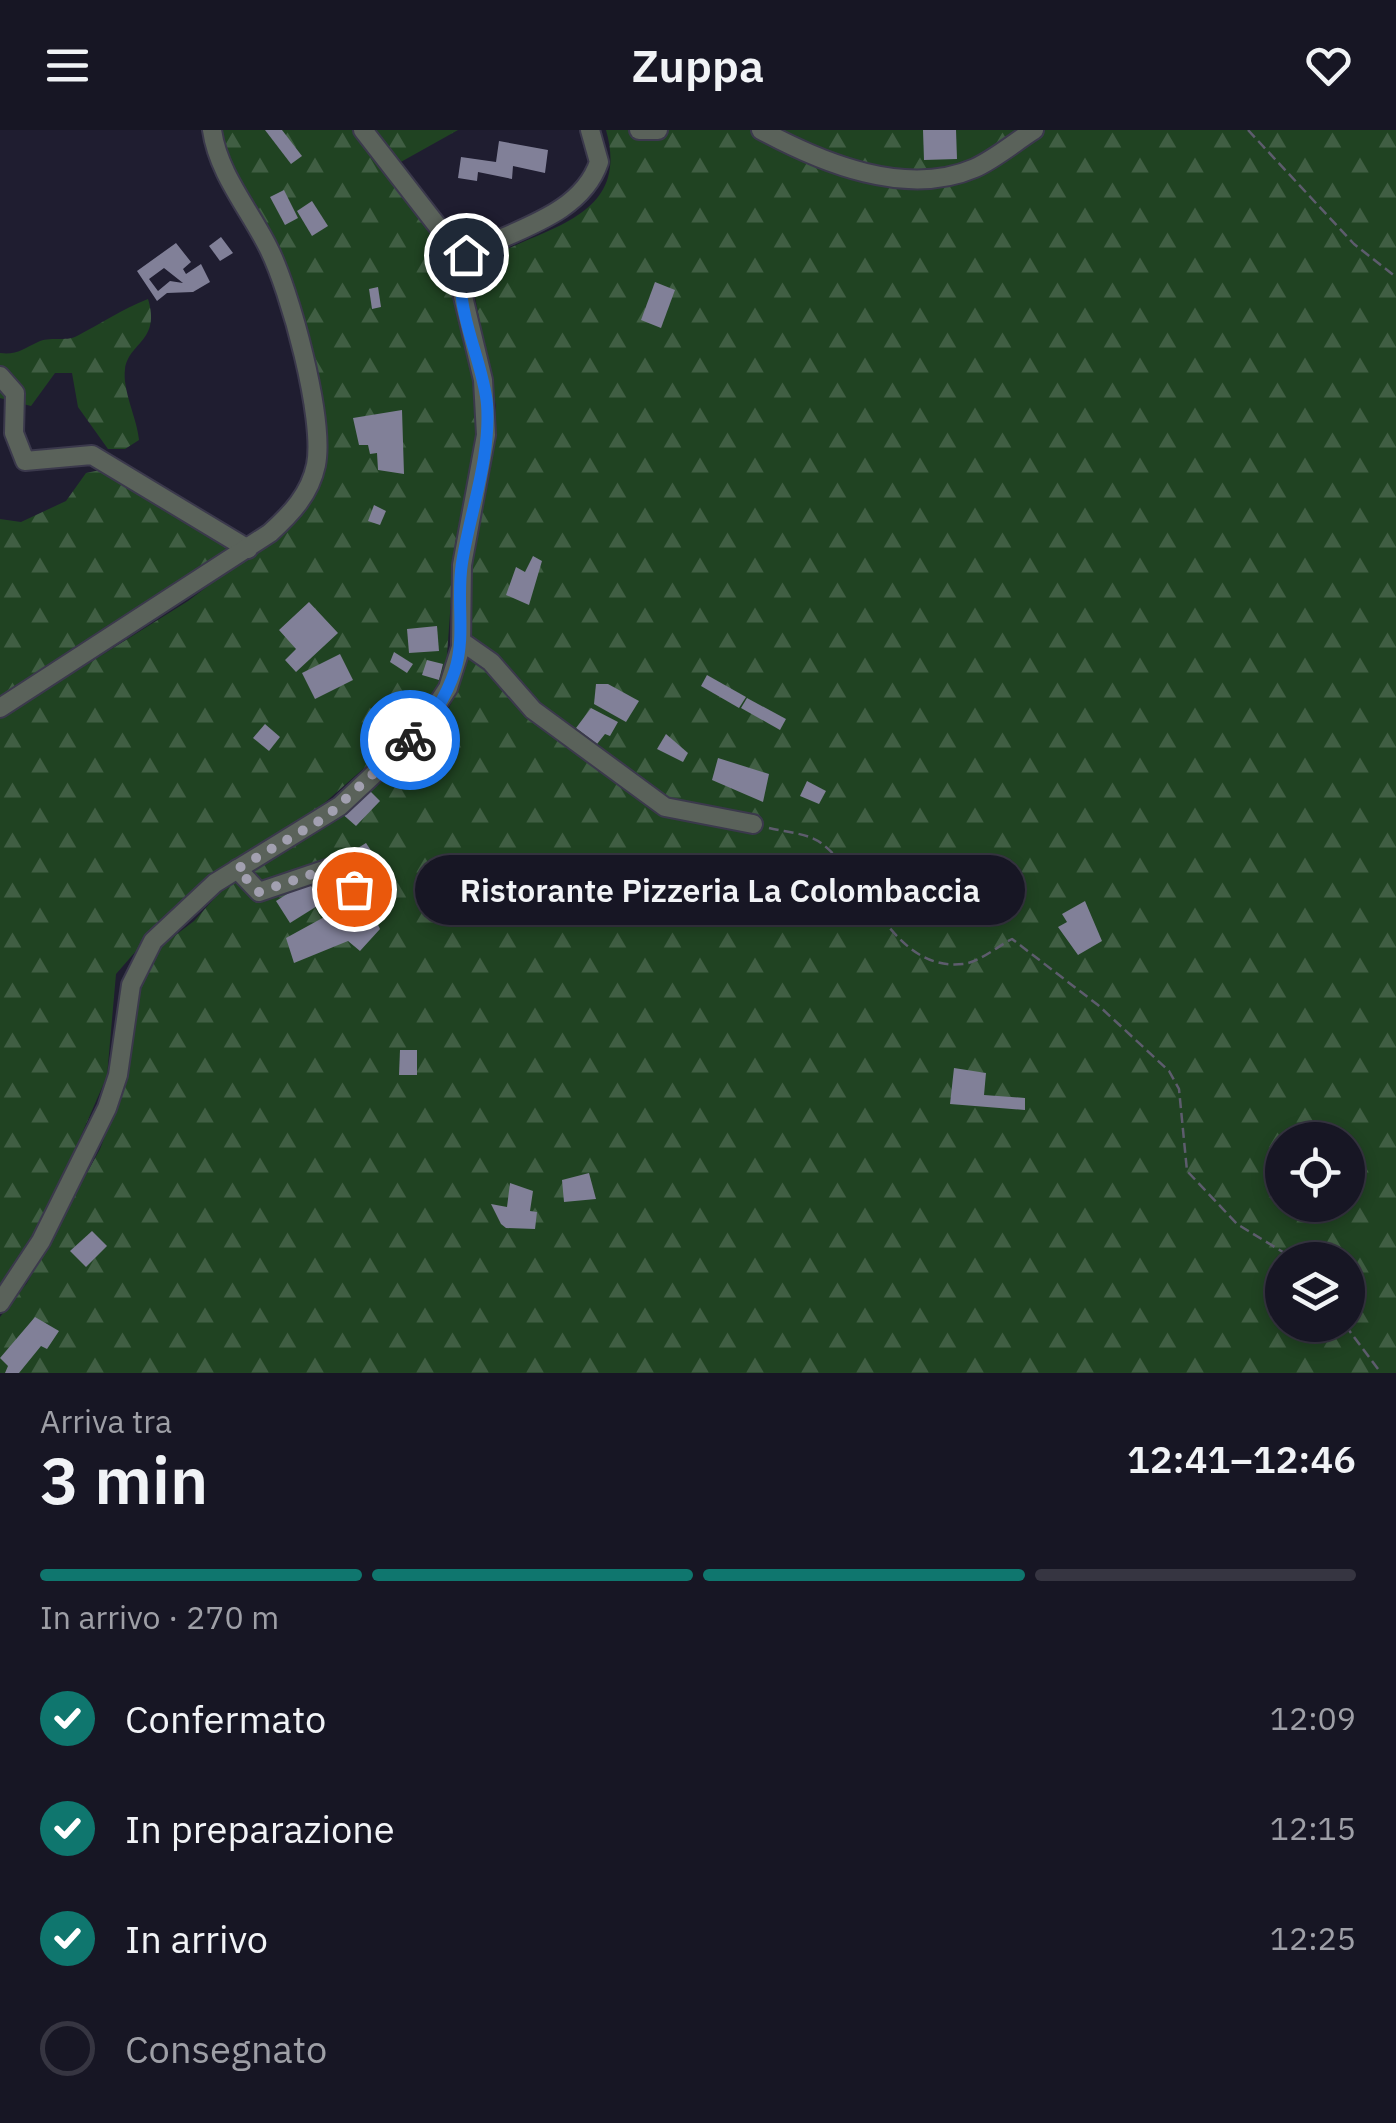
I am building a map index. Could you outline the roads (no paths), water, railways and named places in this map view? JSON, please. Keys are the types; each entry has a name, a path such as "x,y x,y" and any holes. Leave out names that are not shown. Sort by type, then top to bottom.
{"street":[{"path":"0,708 248,549 300,503 310,485 318,450 308,384 278,270 217,154 212,130"},
{"path":"362,130 446,237 466,255"},
{"path":"0,1304 41,1241 107,1108 118,1075 124,1022 140,962 162,931 237,869 326,817 419,732 448,688 462,641 462,564 480,476 487,406 460,270 466,255 566,207 583,193 599,162 590,130"},
{"path":"639,130 658,130"},
{"path":"761,130 832,162 910,182 974,168 1034,130"},
{"path":"0,376 15,393 14,433 25,461 92,455 248,549"},
{"path":"462,641 491,662 532,710 664,807 752,824"},
{"path":"237,869 259,892 330,868 341,872 354,889"}],"place":[{"name":"Ristorante Pizzeria La Colombaccia","path":"354,889"}]}
